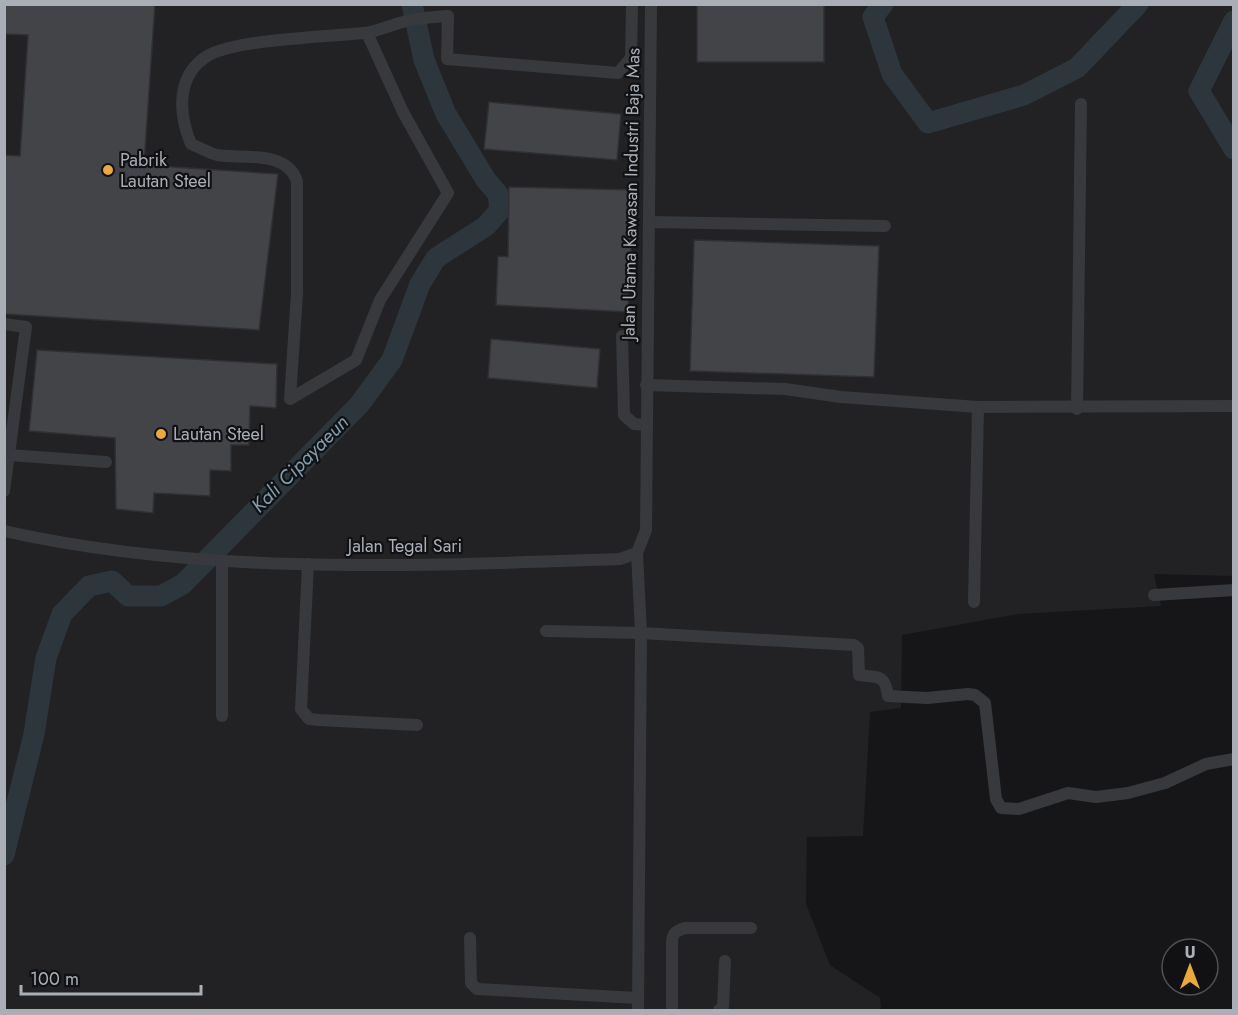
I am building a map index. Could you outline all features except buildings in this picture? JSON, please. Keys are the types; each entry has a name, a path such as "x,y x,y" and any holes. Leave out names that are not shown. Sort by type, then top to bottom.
{"street":[{"path":"367,33 403,112 448,193 380,300 356,360 290,399 297,293 297,181 294,171 263,157 215,154 191,144 186,131 181,102 185,80 199,62 220,51 255,44 367,33 449,10 447,59 618,73 631,58 632,4"},
{"name":"Jalan Utama Kawasan Industri Baja Mas","path":"646,385 652,101 651,4"},
{"path":"1077,409 1081,104"},
{"path":"649,222 885,226"},
{"path":"4,324 26,327 8,429 4,490"},
{"path":"622,336 624,415 634,424 646,425"},
{"path":"470,938 471,982 477,990 637,1004 641,633 637,553 646,530 646,385 785,389 841,398 978,407 1077,409 1233,406"},
{"path":"974,602 978,407"},
{"path":"7,461 106,462"},
{"name":"Jalan Tegal Sari","path":"4,531 143,555 308,564 468,565 620,559 637,553"},
{"path":"217,560 222,716"},
{"path":"308,564 301,709 309,718 319,720 417,725"},
{"path":"1154,595 1233,590"},
{"path":"546,631 641,633 854,645 858,648 859,675 883,678 886,682 888,696 927,698 975,695 985,703 996,799 1001,808 1019,809 1068,793 1096,797 1128,793 1165,783 1206,764 1233,759"},
{"path":"672,1011 672,943 677,930 751,928"},
{"path":"719,1011 725,999 725,961"}],"shaded area":[{"path":"5,5 1233,5 1233,576 1154,574 1161,606 1018,614 902,635 901,708 870,712 863,836 807,837 806,904 830,965 880,998 881,1010 5,1010"}],"waterway":[{"name":"Kali Cipayaeun","path":"4,855 34,734 46,658 62,614 89,586 112,581 128,596 161,596 183,584 359,405 392,360 420,284 436,258 486,226 500,210 498,194 486,180 446,114 424,60 412,4"},
{"path":"883,4 873,17 892,74 928,123 1024,95 1077,68 1138,4"},
{"path":"1234,21 1199,91 1234,149"}],"place":[{"name":"Pabrik Lautan Steel","path":"108,170"},
{"name":"Lautan Steel","path":"161,434"}]}
